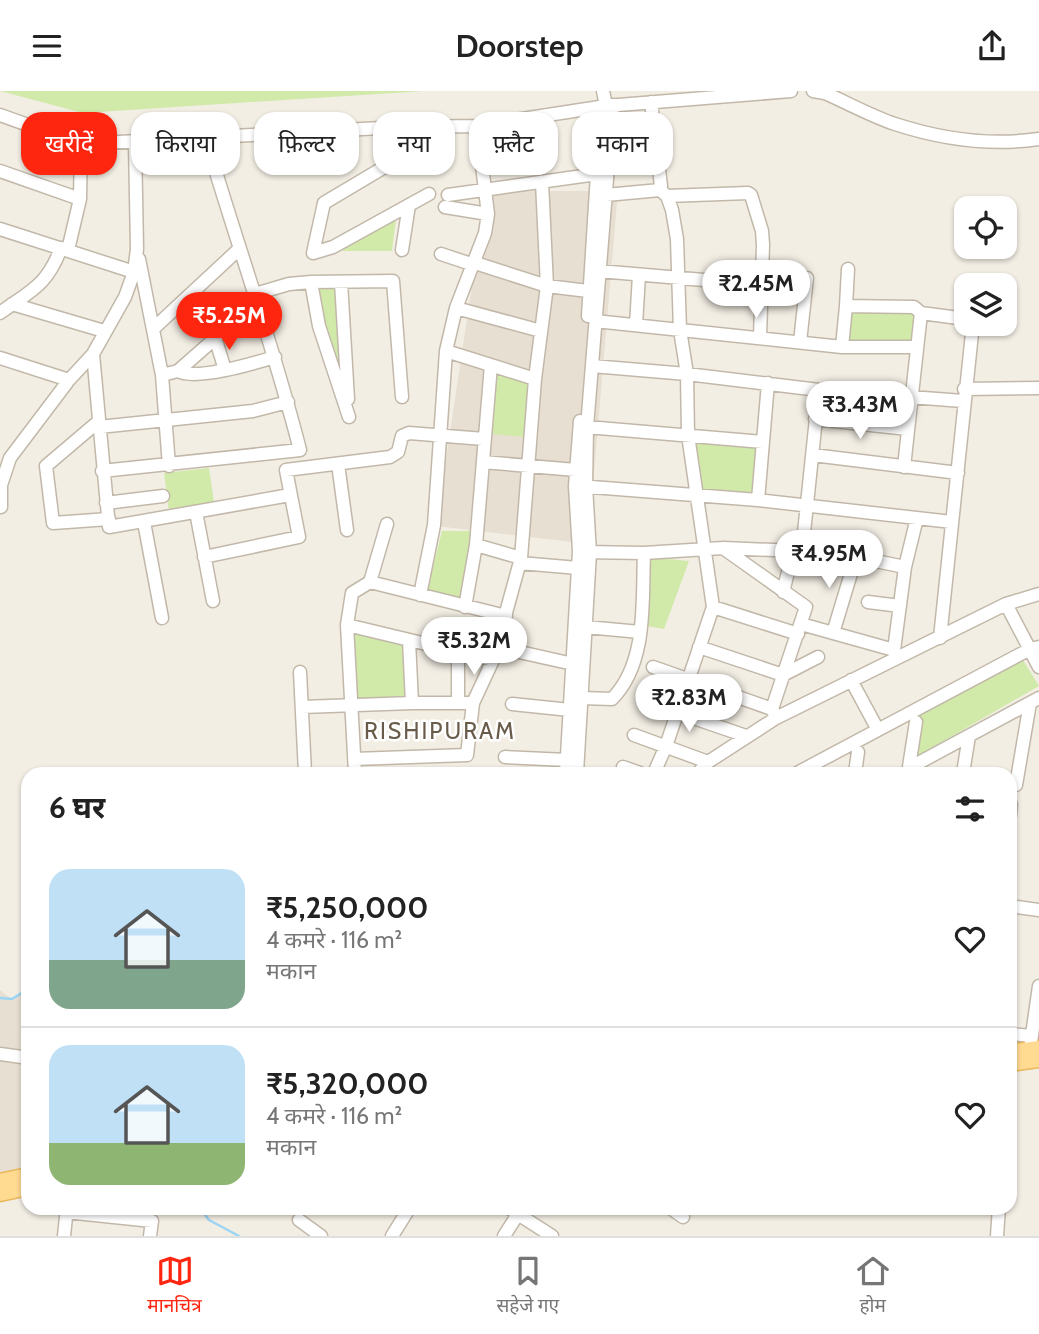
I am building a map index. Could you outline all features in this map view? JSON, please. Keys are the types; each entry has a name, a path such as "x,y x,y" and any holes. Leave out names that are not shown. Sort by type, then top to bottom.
{"main road":[{"path":"1017,1051 1035,1049"},
{"path":"1017,1060 1035,1049"},
{"path":"0,1181 21,1176"},
{"path":"0,1194 21,1190"}],"street":[{"path":"577,767 586,627 581,486 606,194 606,106 603,91"},
{"path":"558,113 606,106 791,91"},
{"path":"813,91 825,93 893,124 949,139 1018,142 1039,139"},
{"path":"651,102 663,193 672,210 677,239 680,330 687,374 688,435 713,607 657,767"},
{"path":"605,112 606,106"},
{"path":"0,115 21,123"},
{"path":"240,134 373,128"},
{"path":"0,171 80,199"},
{"path":"373,174 324,203 313,253 333,247 429,194"},
{"path":"0,313 35,289 53,269 64,249 80,199 80,175"},
{"path":"1,507 0,484 10,458 69,380 93,354 125,297 134,272 137,249 136,175"},
{"path":"217,175 275,357 303,468"},
{"path":"420,595 434,525 446,351 456,308 485,233 488,214 484,175"},
{"path":"488,214 447,201 486,191 590,175"},
{"path":"581,486 576,470 597,175"},
{"path":"354,759 473,755 472,703 495,654 521,560 535,379 547,286 542,182"},
{"path":"606,194 751,195 762,231 760,337"},
{"path":"402,250 409,205"},
{"path":"0,229 134,272"},
{"path":"137,249 162,375 169,466"},
{"path":"153,329 239,249"},
{"path":"441,254 547,286 588,291"},
{"path":"842,347 848,269"},
{"path":"599,271 762,285"},
{"path":"636,325 639,275"},
{"path":"800,342 807,278"},
{"path":"255,294 289,284 393,281 402,397"},
{"path":"311,282 320,326 349,417 341,282"},
{"path":"12,304 104,331"},
{"path":"846,306 914,307 921,313 954,317"},
{"path":"162,375 178,371 237,319 260,308"},
{"path":"456,308 541,331"},
{"path":"904,467 921,313"},
{"path":"595,321 842,347 917,347"},
{"path":"940,638 971,336"},
{"path":"215,337 225,370"},
{"path":"446,351 535,379"},
{"path":"93,354 109,527 290,495"},
{"path":"178,371 185,375 225,370 275,357"},
{"path":"0,358 69,380"},
{"path":"465,607 476,545 491,365"},
{"path":"592,366 910,397 1039,388"},
{"path":"758,500 768,383"},
{"path":"585,552 644,553 723,548 797,551 803,542 819,390"},
{"path":"108,519 53,523 46,466 99,424 253,411 288,402"},
{"path":"815,419 908,429"},
{"path":"587,427 763,442"},
{"path":"204,557 299,537 286,470 395,455 405,434 484,439"},
{"path":"102,471 300,450"},
{"path":"813,455 958,474"},
{"path":"483,462 576,470"},
{"path":"338,464 347,530"},
{"path":"581,486 808,504 952,522"},
{"path":"106,503 163,496"},
{"path":"196,512 213,601"},
{"path":"896,654 905,567 917,518"},
{"path":"144,522 162,618"},
{"path":"355,767 347,625 352,593 370,582 387,524"},
{"path":"803,542 905,567"},
{"path":"476,545 521,560 578,568"},
{"path":"723,548 806,607 783,675 774,714"},
{"path":"505,757 566,767 578,568 585,552"},
{"path":"783,592 793,552"},
{"path":"582,698 612,699 620,691 635,659 640,632 644,553"},
{"path":"833,633 856,557"},
{"path":"370,582 506,616"},
{"path":"703,767 774,714 851,680 896,654 940,638 1006,604 1039,594"},
{"path":"868,602 900,606"},
{"path":"1006,604 1034,648 1039,667"},
{"path":"713,607 800,629 833,633 896,654"},
{"path":"347,625 458,651 573,664"},
{"path":"586,627 640,632"},
{"path":"408,640 412,702"},
{"path":"699,647 783,675 818,657"},
{"path":"810,767 1034,648"},
{"path":"458,651 458,702"},
{"path":"653,667 774,714"},
{"path":"300,672 305,767"},
{"path":"851,680 878,730"},
{"path":"916,767 1035,700"},
{"path":"1017,781 1035,700"},
{"path":"644,701 746,736"},
{"path":"302,707 412,702 472,703"},
{"path":"512,704 570,710"},
{"path":"910,767 916,722"},
{"path":"634,734 708,762"},
{"path":"964,767 969,736"},
{"path":"856,767 858,753"},
{"path":"1017,907 1039,910"},
{"path":"1017,1038 1035,1049 1039,986"},
{"path":"0,1055 21,1057"},
{"path":"64,1236 66,1215"},
{"path":"150,1236 152,1215"},
{"path":"392,1236 405,1215"},
{"path":"504,1236 511,1215"},
{"path":"518,1215 552,1236"},
{"path":"997,1236 998,1215"},
{"path":"299,1220 321,1236"}],"shaded area":[{"path":"486,191 618,191 588,544 436,526"},
{"path":"0,990 12,999 21,993 21,1179 0,1183"}],"green space":[{"path":"0,91 424,91 98,112 79,112"},
{"path":"396,219 392,251 343,251 343,247"},
{"path":"337,287 343,363 335,364 315,288"},
{"path":"851,308 916,311 913,344 848,343"},
{"path":"495,371 529,380 525,437 491,434"},
{"path":"825,395 905,401 902,422 822,416"},
{"path":"693,440 757,447 753,494 698,489"},
{"path":"209,468 214,502 169,511 164,473"},
{"path":"442,531 474,531 462,600 427,591"},
{"path":"648,557 689,561 664,629 646,626"},
{"path":"354,631 402,642 406,699 357,701"},
{"path":"1023,660 1039,686 916,757 914,755 920,715"}],"waterway":[{"path":"0,998 12,999 21,993"},
{"path":"205,1215 209,1220 239,1236"}],"district":[{"name":"RISHIPURAM","path":"440,731"}]}
